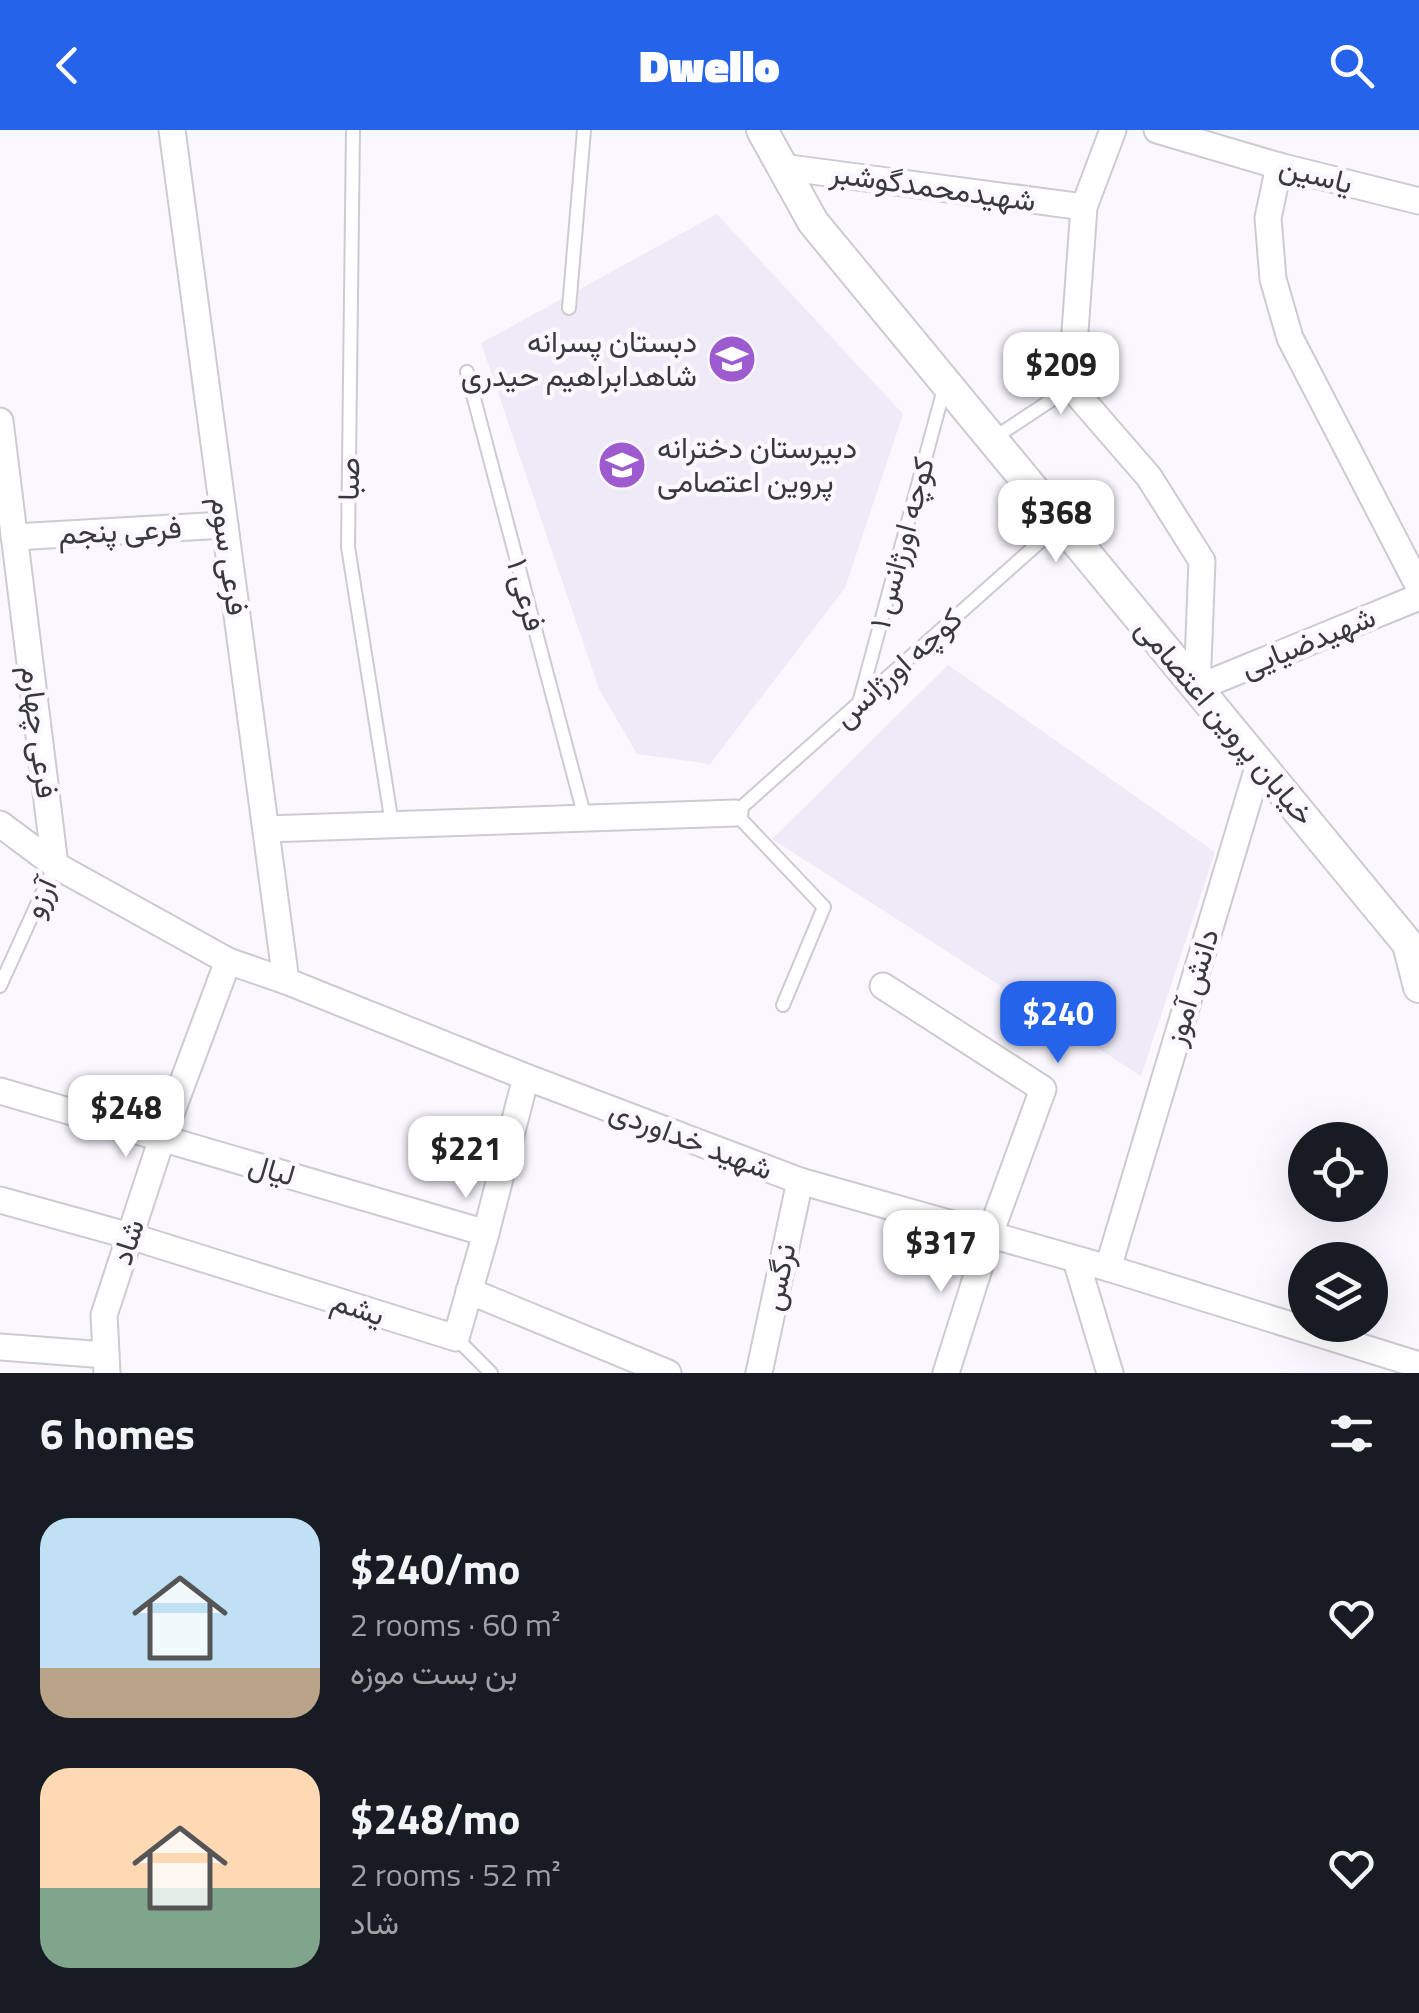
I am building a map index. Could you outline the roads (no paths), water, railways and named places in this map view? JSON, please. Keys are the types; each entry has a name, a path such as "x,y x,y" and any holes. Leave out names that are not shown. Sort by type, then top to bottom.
{"street":[{"name":"فرعی سوم","path":"172,130 286,981"},
{"name":"خیابان پروین اعتصامی","path":"762,130 814,222 1408,944 1419,988"},
{"path":"1112,130 1084,207 1071,387 1149,477 1202,561 1197,688"},
{"name":"یاسین","path":"1157,130 1419,202"},
{"path":"1279,166 1268,218 1274,279 1290,338 1419,587"},
{"name":"شهیدمحمدگوشبر","path":"782,167 1084,207"},
{"name":"فرعی چهارم","path":"0,421 55,864"},
{"name":"فرعی پنجم","path":"14,537 225,525"},
{"name":"شهیدضیایی","path":"1197,688 1419,597"},
{"name":"دانش آموز","path":"1108,1268 1260,764"},
{"path":"266,829 735,814"},
{"name":"شهید خداوردی","path":"0,824 55,864 228,961 526,1077 800,1181 1108,1268 1419,1365"},
{"name":"شاد","path":"0,1347 107,1364 104,1315 162,1138 228,961"},
{"path":"882,986 1043,1090 990,1234 946,1373"},
{"path":"456,1338 526,1077"},
{"name":"لیال","path":"0,1091 486,1232"},
{"name":"نرگس","path":"759,1373 800,1181"},
{"name":"یشم","path":"0,1200 130,1236 456,1338"},
{"path":"1076,1260 1110,1373"},
{"path":"469,1291 668,1373"}],"lane":[{"name":"صبا","path":"353,130 348,547 392,824"},
{"path":"569,308 584,130"},
{"name":"فرعی ۱","path":"467,372 585,818"},
{"name":"کوچه اورژانس ۱","path":"859,703 946,383"},
{"path":"992,439 1071,387"},
{"name":"کوچه اورژانس","path":"735,814 1061,523"},
{"path":"735,814 824,906 783,1005"},
{"name":"آرزو","path":"0,986 55,864"},
{"path":"456,1338 490,1373"}],"place":[{"name":"دبستان پسرانه شاهدابراهیم حیدری","path":"732,359"},
{"name":"دبیرستان دخترانه پروین اعتصامی","path":"622,465"}]}
